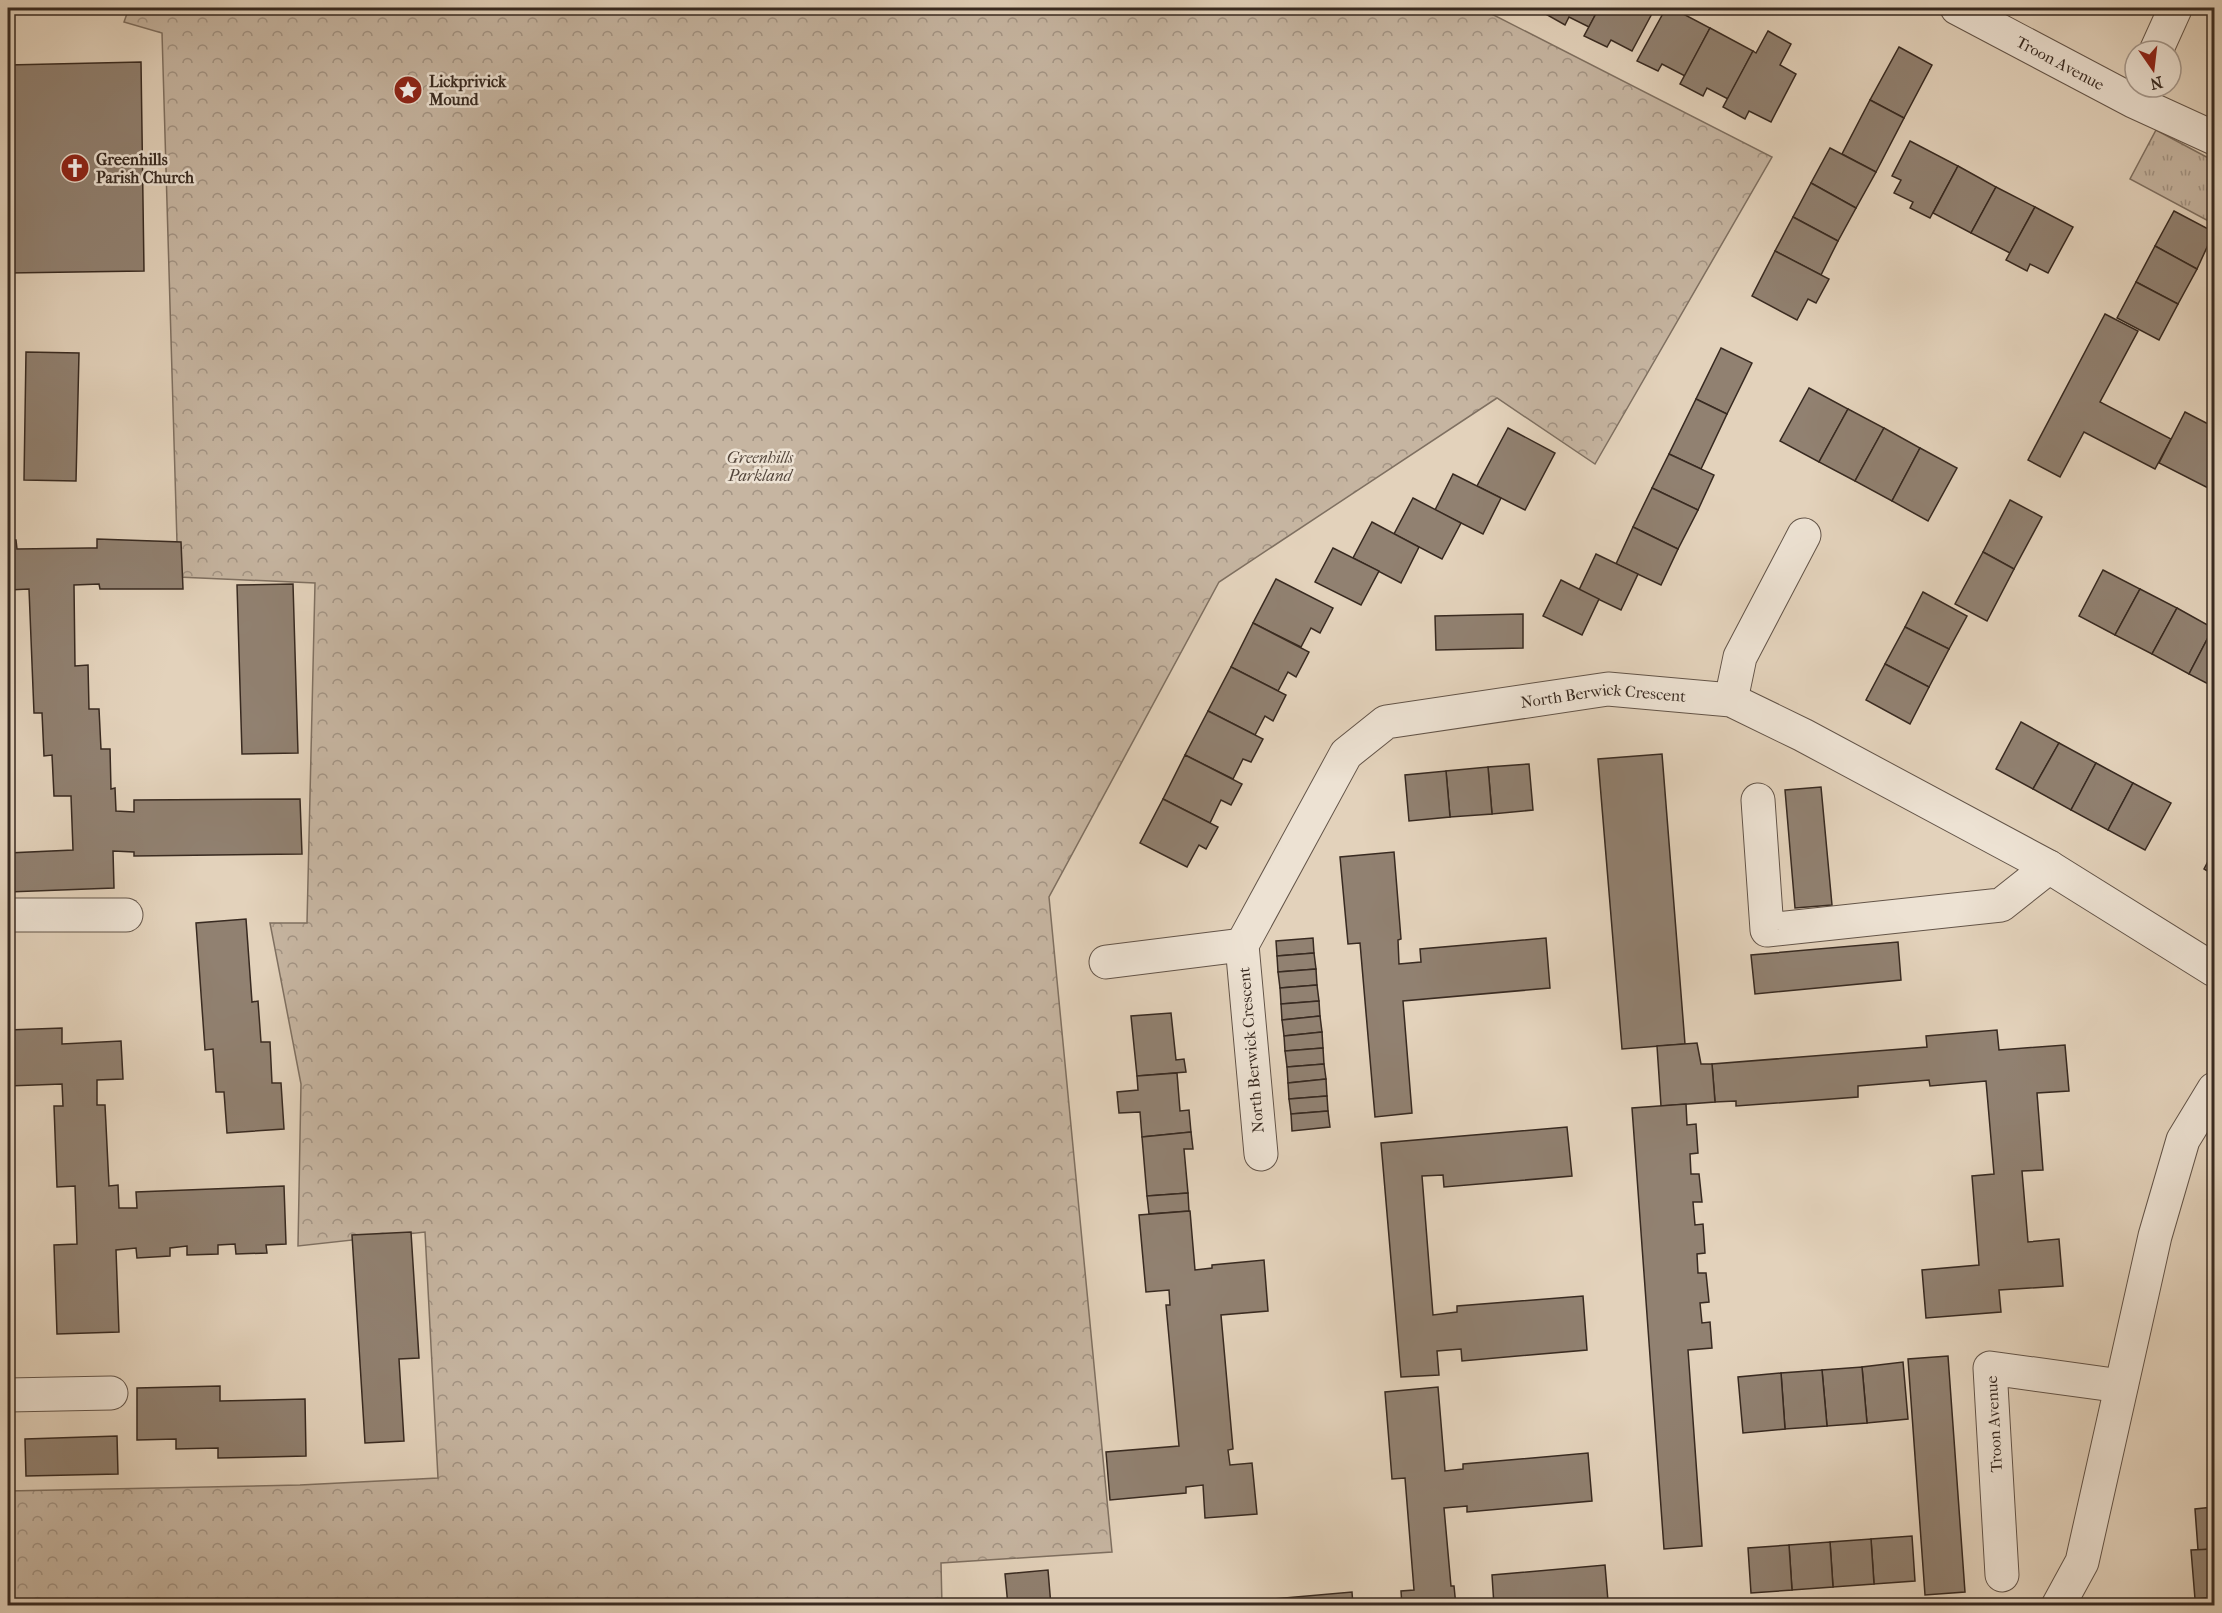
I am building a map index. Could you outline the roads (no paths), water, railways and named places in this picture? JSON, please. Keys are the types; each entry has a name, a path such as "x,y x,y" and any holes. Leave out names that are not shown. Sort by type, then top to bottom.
{"street":[{"name":"Troon Avenue","path":"1957,8 2123,87"},
{"path":"2161,39 2175,9 2171,8"},
{"name":"Troon Avenue","path":"2146,99 2214,138"},
{"path":"1731,700 1740,657 1804,535"},
{"name":"North Berwick Crescent","path":"1261,1154 1242,945 1346,754 1386,722 1608,688 1731,700 1803,735 2049,867 2214,970"},
{"path":"1758,800 1767,930 2001,905 2049,867"},
{"path":"8,915 126,915"},
{"name":"North Berwick Crescent","path":"1106,963 1242,945"},
{"path":"2058,1605 2082,1562 2155,1236 2181,1147 2214,1089"},
{"name":"Troon Avenue","path":"2002,1575 1990,1368 2121,1386"},
{"path":"8,1395 111,1393"}],"place":[{"name":"Lickprivick Mound","path":"408,90"},
{"name":"Greenhills Parish Church","path":"75,168"}],"park label":[{"name":"Greenhills Parkland","path":"760,466"}]}
